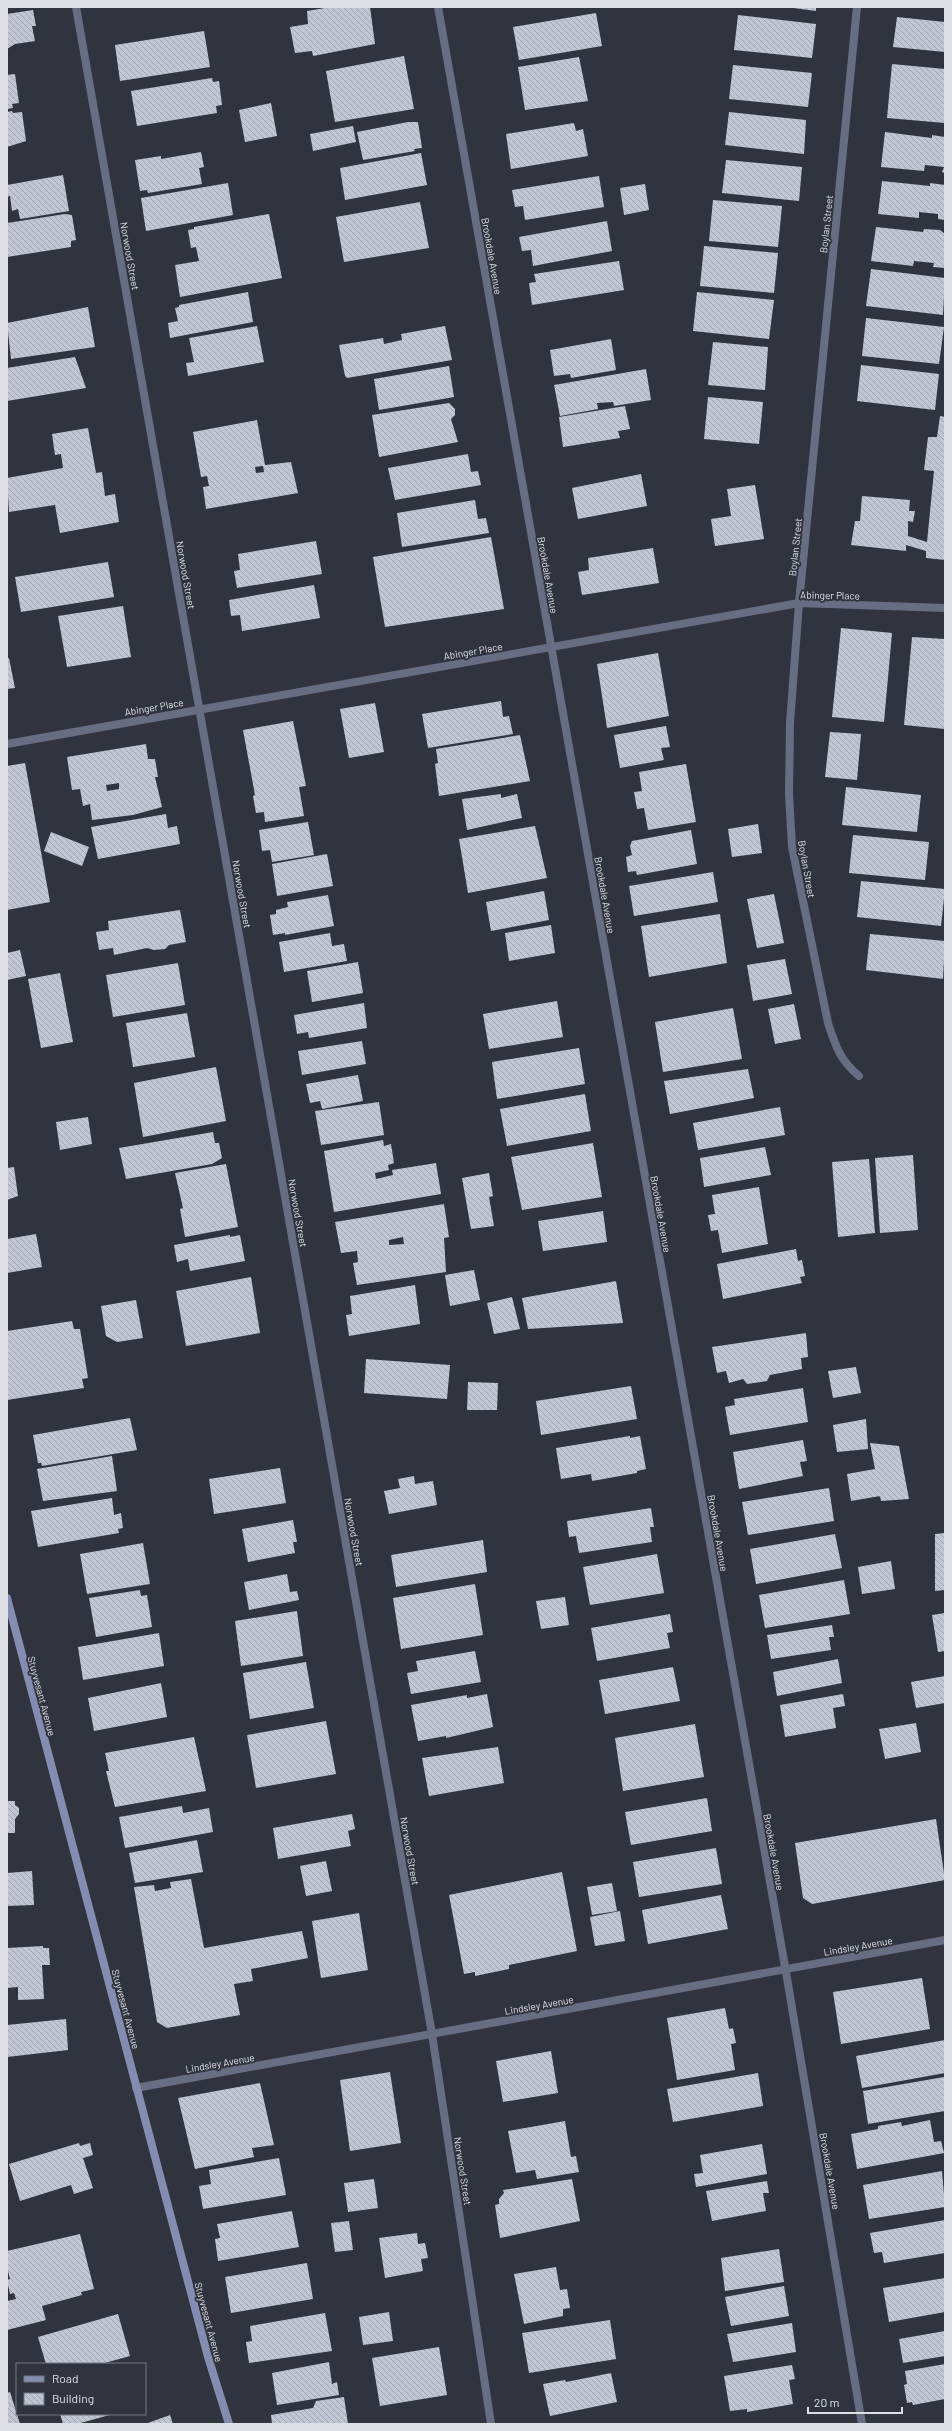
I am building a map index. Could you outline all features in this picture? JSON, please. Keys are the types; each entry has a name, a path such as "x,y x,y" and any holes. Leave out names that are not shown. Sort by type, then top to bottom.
{"main road":[{"name":"Stuyvesant Avenue","path":"7,1598 208,2357 229,2424"}],"street":[{"name":"Norwood Street","path":"76,7 432,2034 491,2424"},
{"name":"Brookdale Avenue","path":"438,7 785,1970 862,2424"},
{"name":"Boylan Street","path":"857,7 799,603 790,723 789,794 792,848 828,1023 836,1048 846,1065 860,1076"},
{"name":"Abinger Place","path":"7,744 799,603 945,608"},
{"name":"Lindsley Avenue","path":"136,2088 945,1940"}],"building":[{"path":"331,7 370,7 375,44 313,56 312,51 295,53 290,27 308,24 307,11"},
{"path":"786,7 816,7 816,11"},
{"path":"33,10 36,26 32,26 35,41 15,44 7,49 7,14"},
{"path":"596,13 602,46 519,60 513,27"},
{"path":"738,15 816,24 812,58 734,50"},
{"path":"897,17 945,22 945,52 893,47"},
{"path":"204,31 210,67 120,81 115,45"},
{"path":"404,56 414,109 335,122 326,71"},
{"path":"579,57 588,101 525,110 518,67"},
{"path":"892,64 945,69 945,123 887,118"},
{"path":"733,65 812,73 808,107 729,99"},
{"path":"15,74 19,103 12,104 13,108 7,109 7,75"},
{"path":"212,78 213,82 219,81 222,105 216,106 217,113 137,126 131,91"},
{"path":"271,103 277,136 245,142 239,110"},
{"path":"12,111 13,113 22,112 26,141 7,147 7,112"},
{"path":"729,112 806,120 804,154 725,145"},
{"path":"408,122 418,122 422,148 414,149 415,151 363,160 357,132"},
{"path":"574,123 576,131 583,129 588,156 511,169 506,134"},
{"path":"353,126 356,142 313,151 310,134"},
{"path":"885,132 932,138 932,135 945,137 945,173 942,172 944,167 925,165 924,171 881,167"},
{"path":"201,152 204,167 199,168 202,184 148,193 147,190 140,191 135,160 161,156 161,159"},
{"path":"421,153 427,185 345,200 340,168"},
{"path":"726,160 802,167 799,201 722,193"},
{"path":"63,175 69,211 20,219 18,209 12,211 10,196 7,197 7,185"},
{"path":"599,176 604,207 525,220 523,206 515,207 512,190"},
{"path":"882,181 930,186 930,183 945,185 945,220 938,219 938,214 919,212 919,218 878,214"},
{"path":"228,183 233,215 146,231 141,198"},
{"path":"645,184 649,210 624,215 620,188"},
{"path":"713,200 782,206 778,247 709,241"},
{"path":"420,202 429,248 344,262 336,217"},
{"path":"65,214 72,215 76,240 71,241 71,247 7,257 7,223"},
{"path":"269,214 282,278 180,297 175,265 199,261 196,247 191,248 188,230 194,229 194,227"},
{"path":"607,221 612,251 533,266 531,250 522,251 519,237"},
{"path":"876,227 923,232 924,229 940,230 945,234 945,268 933,267 934,263 914,261 913,266 871,261"},
{"path":"704,246 778,253 774,293 700,286"},
{"path":"619,261 624,290 532,305 529,283 536,282 534,274"},
{"path":"871,269 945,278 943,315 866,306"},
{"path":"248,292 253,322 170,338 168,323 178,321 175,308 179,307 179,305"},
{"path":"697,292 774,300 769,339 693,331"},
{"path":"88,307 95,347 11,359 7,323"},
{"path":"866,318 944,327 939,364 862,356"},
{"path":"257,326 264,362 188,376 186,363 194,362 189,338"},
{"path":"445,326 452,360 347,378 345,376 339,345 383,338 384,344 402,340 401,334"},
{"path":"611,339 616,370 571,378 570,374 554,376 550,350"},
{"path":"713,342 768,347 765,390 708,385"},
{"path":"75,357 86,388 7,401 7,368"},
{"path":"861,365 939,374 935,410 857,401"},
{"path":"449,366 454,397 379,410 374,379"},
{"path":"646,369 651,400 614,406 613,402 597,403 598,409 560,416 554,385"},
{"path":"708,397 763,402 759,444 704,439"},
{"path":"449,403 455,409 455,415 451,419 458,442 379,457 372,415"},
{"path":"625,406 630,429 618,431 620,438 563,447 559,417"},
{"path":"940,416 945,417 945,560 926,558 926,551 906,545 906,551 851,545 855,521 860,521 862,496 910,500 909,511 915,511 913,522 908,521 908,536 927,542 934,471 924,470 928,437 937,437"},
{"path":"257,420 265,465 291,462 298,493 206,509 203,487 209,486 207,476 201,477 193,432","holes":["263,466 264,472 256,473 255,467"]},
{"path":"88,428 96,473 102,472 105,496 115,494 119,522 60,533 55,505 9,512 7,478 63,468 61,454 55,455 52,434"},
{"path":"468,454 471,472 478,471 481,485 395,500 388,468"},
{"path":"641,474 647,506 578,519 572,488"},
{"path":"755,485 764,539 715,546 711,519 731,516 727,489"},
{"path":"475,500 478,519 486,518 489,533 402,547 397,513"},
{"path":"491,537 504,609 385,627 373,557"},
{"path":"316,541 322,574 237,588 234,571 240,570 238,554"},
{"path":"653,548 659,583 582,595 578,572 589,570 588,558"},
{"path":"108,562 114,597 21,612 15,577"},
{"path":"314,585 320,618 242,631 240,615 231,616 229,600"},
{"path":"123,606 131,657 67,667 58,616"},
{"path":"841,628 892,633 884,722 832,717"},
{"path":"912,637 945,639 945,729 904,725"},
{"path":"658,653 669,716 607,728 597,664"},
{"path":"9,658 15,688 7,689 7,659"},
{"path":"501,701 503,717 509,716 513,734 428,748 422,714"},
{"path":"375,703 384,752 349,758 340,709"},
{"path":"293,721 306,786 299,787 304,816 265,822 264,812 256,813 253,796 255,795 243,730"},
{"path":"666,726 670,747 661,748 664,760 620,768 614,735"},
{"path":"830,732 861,734 857,780 825,777"},
{"path":"520,735 530,781 439,796 435,764 438,763 436,749"},
{"path":"146,744 148,759 155,759 158,777 155,777 162,807 133,815 92,820 90,804 83,806 80,789 72,790 67,757","holes":["119,783 119,789 107,791 106,785"]},
{"path":"25,763 50,902 7,910 7,766"},
{"path":"686,764 696,822 648,830 644,808 637,809 634,792 642,791 639,772"},
{"path":"846,787 921,795 917,832 842,825"},
{"path":"501,794 501,798 517,794 522,818 467,830 462,799"},
{"path":"166,814 168,828 177,826 180,844 98,859 91,827"},
{"path":"308,822 314,855 272,862 270,850 262,851 259,830"},
{"path":"758,824 762,853 732,857 728,829"},
{"path":"535,826 547,878 468,893 459,839"},
{"path":"691,830 697,864 637,875 636,871 628,872 626,857 632,855 630,846 632,841"},
{"path":"51,832 89,847 82,866 44,851"},
{"path":"853,835 929,842 925,880 849,873"},
{"path":"327,854 333,886 277,896 272,864"},
{"path":"713,872 718,902 634,916 629,886"},
{"path":"861,881 945,889 941,926 857,917"},
{"path":"544,891 549,920 491,931 486,902"},
{"path":"774,894 784,943 757,948 747,899"},
{"path":"328,895 334,926 285,935 285,933 273,935 270,915 276,914 276,910 288,907 287,902"},
{"path":"180,910 186,942 169,945 165,949 154,950 147,948 114,955 113,948 99,950 96,932 109,930 108,921"},
{"path":"720,914 727,963 649,977 641,926"},
{"path":"551,925 555,953 509,961 505,933"},
{"path":"330,933 332,946 344,944 347,961 284,972 279,942"},
{"path":"870,934 945,941 943,979 866,970"},
{"path":"20,950 26,976 7,980 7,953"},
{"path":"785,959 792,994 753,1001 747,965"},
{"path":"358,962 363,993 312,1002 307,971"},
{"path":"178,963 185,1005 113,1017 106,975"},
{"path":"60,973 73,1042 41,1048 28,979"},
{"path":"557,1001 563,1037 489,1049 483,1014"},
{"path":"364,1003 367,1028 309,1038 308,1032 297,1034 294,1015"},
{"path":"794,1004 801,1039 775,1044 768,1009"},
{"path":"733,1008 742,1059 663,1072 655,1022"},
{"path":"187,1013 195,1057 133,1067 126,1023"},
{"path":"362,1041 366,1064 302,1075 298,1051"},
{"path":"579,1048 585,1084 497,1099 492,1062"},
{"path":"216,1067 226,1121 143,1137 134,1083"},
{"path":"748,1069 754,1098 670,1114 664,1081"},
{"path":"358,1075 363,1101 322,1109 320,1101 310,1103 306,1084"},
{"path":"585,1094 591,1131 507,1146 500,1109"},
{"path":"379,1102 384,1135 321,1145 315,1111"},
{"path":"780,1107 785,1135 698,1150 693,1123"},
{"path":"88,1117 92,1144 60,1150 56,1122"},
{"path":"213,1132 215,1143 219,1143 222,1158 212,1164 126,1179 119,1148"},
{"path":"383,1140 384,1146 391,1144 394,1163 388,1165 389,1170 375,1173 376,1179 393,1175 392,1170 436,1163 441,1194 334,1212 324,1151"},
{"path":"593,1143 602,1197 522,1210 511,1157"},
{"path":"765,1147 771,1175 704,1187 700,1158"},
{"path":"913,1155 918,1230 880,1233 875,1158"},
{"path":"869,1159 875,1233 838,1237 832,1162"},
{"path":"226,1164 238,1227 185,1237 180,1209 183,1208 175,1173"},
{"path":"14,1167 18,1196 7,1200 7,1168"},
{"path":"489,1173 493,1196 489,1197 494,1226 471,1229 462,1178"},
{"path":"759,1187 768,1244 722,1253 718,1230 711,1231 708,1215 715,1214 712,1195"},
{"path":"444,1204 449,1237 444,1238 446,1272 357,1285 353,1263 358,1262 357,1251 341,1253 335,1222","holes":["403,1237 404,1244 389,1245 389,1240"]},
{"path":"603,1211 607,1242 543,1251 538,1221"},
{"path":"36,1234 42,1267 7,1273 7,1239"},
{"path":"230,1235 230,1237 240,1235 245,1261 190,1271 188,1259 177,1262 174,1245"},
{"path":"796,1249 798,1261 802,1260 805,1276 800,1277 802,1283 723,1299 717,1264"},
{"path":"474,1270 480,1300 450,1306 445,1275"},
{"path":"251,1277 260,1333 186,1346 176,1291"},
{"path":"616,1281 623,1323 528,1329 522,1298"},
{"path":"415,1285 420,1324 349,1336 346,1315 352,1314 350,1296"},
{"path":"512,1297 520,1329 494,1334 487,1303"},
{"path":"136,1300 143,1338 117,1342 106,1336 101,1306"},
{"path":"72,1321 74,1329 80,1329 88,1378 82,1379 84,1388 7,1400 7,1331"},
{"path":"806,1333 808,1357 801,1358 802,1369 770,1375 767,1381 747,1384 743,1379 729,1383 726,1371 717,1373 712,1347"},
{"path":"366,1359 450,1365 447,1399 364,1393"},
{"path":"856,1367 861,1393 833,1398 828,1371"},
{"path":"468,1382 498,1383 497,1410 467,1410"},
{"path":"631,1386 637,1419 541,1435 536,1401"},
{"path":"803,1388 808,1422 730,1435 725,1407 735,1405 734,1399"},
{"path":"130,1418 137,1450 42,1466 41,1463 38,1463 33,1435"},
{"path":"866,1419 868,1449 837,1452 833,1425"},
{"path":"630,1436 630,1438 640,1436 646,1469 637,1471 637,1473 592,1481 591,1474 561,1479 556,1448"},
{"path":"803,1440 807,1461 800,1462 803,1476 739,1489 733,1452"},
{"path":"870,1443 899,1446 909,1499 881,1501 880,1496 851,1501 847,1474 875,1469"},
{"path":"112,1456 117,1491 43,1501 37,1469"},
{"path":"280,1468 286,1503 214,1514 209,1479"},
{"path":"414,1476 415,1484 433,1481 437,1505 389,1514 384,1491 400,1488 398,1479"},
{"path":"829,1488 834,1521 748,1535 742,1502"},
{"path":"112,1498 114,1515 121,1513 123,1528 118,1529 119,1533 38,1547 31,1511"},
{"path":"651,1508 654,1527 650,1527 652,1542 579,1553 576,1536 569,1537 567,1521"},
{"path":"293,1520 297,1542 293,1542 295,1553 248,1562 242,1529"},
{"path":"945,1533 945,1590 935,1591 935,1534"},
{"path":"835,1534 842,1568 756,1584 750,1549"},
{"path":"483,1540 487,1572 396,1587 391,1555"},
{"path":"143,1543 150,1584 87,1594 80,1554"},
{"path":"657,1554 664,1593 590,1605 583,1567"},
{"path":"891,1561 895,1589 862,1594 858,1567"},
{"path":"287,1574 290,1592 297,1591 299,1600 249,1610 244,1582"},
{"path":"844,1580 850,1614 765,1628 759,1595"},
{"path":"475,1584 483,1635 401,1649 393,1598"},
{"path":"140,1590 141,1596 147,1595 152,1627 96,1637 89,1598"},
{"path":"565,1597 569,1625 541,1629 536,1601"},
{"path":"297,1611 303,1656 241,1666 235,1621"},
{"path":"945,1613 945,1651 938,1652 932,1615"},
{"path":"670,1614 673,1632 667,1633 670,1648 597,1661 591,1628"},
{"path":"832,1625 834,1637 829,1637 831,1650 771,1659 767,1635"},
{"path":"159,1633 164,1666 83,1680 78,1647"},
{"path":"475,1651 481,1682 411,1694 407,1673 418,1671 416,1661"},
{"path":"838,1659 842,1683 777,1696 773,1672"},
{"path":"306,1662 314,1708 250,1719 243,1673"},
{"path":"673,1667 680,1701 605,1714 599,1680"},
{"path":"945,1676 945,1703 916,1708 911,1682"},
{"path":"161,1683 167,1717 94,1731 88,1698"},
{"path":"487,1694 493,1727 446,1738 446,1736 418,1741 411,1705 467,1695 467,1698"},
{"path":"843,1694 845,1706 833,1708 836,1728 785,1737 780,1705"},
{"path":"326,1721 336,1774 256,1788 247,1735"},
{"path":"916,1723 921,1752 885,1759 879,1729"},
{"path":"695,1724 704,1777 623,1791 615,1738"},
{"path":"194,1737 206,1791 115,1807 106,1771 109,1771 105,1753"},
{"path":"498,1747 504,1783 429,1796 422,1758"},
{"path":"707,1798 712,1831 631,1845 625,1812"},
{"path":"7,1801 15,1801 15,1805 19,1808 19,1814 15,1819 15,1833 7,1833"},
{"path":"182,1806 183,1813 209,1808 213,1832 125,1848 119,1817"},
{"path":"352,1814 355,1829 348,1831 351,1846 278,1859 273,1828"},
{"path":"936,1819 945,1880 812,1904 803,1898 795,1843"},
{"path":"197,1840 203,1872 135,1883 129,1853"},
{"path":"716,1848 722,1884 639,1897 633,1862"},
{"path":"326,1861 332,1891 306,1896 300,1866"},
{"path":"32,1871 34,1905 7,1906 7,1873"},
{"path":"562,1872 577,1951 509,1965 509,1969 475,1976 475,1972 464,1974 449,1895"},
{"path":"191,1879 204,1948 302,1931 308,1958 251,1969 253,1981 234,1984 240,2015 167,2028 157,2022 134,1887 154,1885 155,1891 171,1888 170,1882"},
{"path":"612,1883 617,1911 592,1915 587,1887"},
{"path":"721,1895 728,1929 648,1944 642,1910"},
{"path":"620,1911 625,1941 595,1946 590,1917"},
{"path":"359,1913 368,1970 321,1978 312,1921"},
{"path":"43,1946 43,1948 49,1948 50,1965 42,1965 44,1999 18,2000 18,1987 7,1988 7,1948"},
{"path":"922,1978 930,2029 841,2044 833,1992"},
{"path":"725,2008 729,2029 733,2028 736,2043 731,2044 735,2070 677,2080 667,2018"},
{"path":"66,2019 68,2050 7,2057 7,2025"},
{"path":"945,2040 945,2073 862,2088 856,2056"},
{"path":"551,2051 558,2093 503,2102 496,2061"},
{"path":"390,2072 401,2143 350,2151 340,2080"},
{"path":"758,2073 763,2106 673,2122 667,2089"},
{"path":"944,2077 945,2111 868,2124 863,2091"},
{"path":"260,2083 274,2145 252,2148 254,2157 195,2169 178,2098"},
{"path":"930,2120 934,2142 941,2141 944,2153 857,2169 851,2134 878,2129 878,2126 901,2122 902,2126"},
{"path":"565,2121 571,2157 576,2156 579,2172 537,2179 535,2170 516,2173 508,2131"},
{"path":"79,2143 80,2146 90,2143 93,2155 83,2158 93,2188 74,2194 71,2185 20,2201 9,2164"},
{"path":"762,2144 767,2174 696,2187 694,2174 703,2173 700,2155"},
{"path":"279,2158 286,2195 203,2209 199,2186 211,2184 209,2170"},
{"path":"942,2171 945,2207 869,2219 863,2185"},
{"path":"374,2179 378,2208 348,2212 344,2183"},
{"path":"572,2179 580,2221 500,2238 495,2205 499,2204 499,2199 504,2193 503,2190"},
{"path":"767,2181 769,2193 763,2193 766,2211 712,2221 706,2191"},
{"path":"292,2211 299,2247 218,2261 215,2239 220,2238 217,2224"},
{"path":"945,2220 945,2253 884,2263 882,2252 874,2253 870,2233"},
{"path":"349,2221 353,2250 335,2252 331,2223"},
{"path":"417,2233 418,2244 425,2243 428,2258 421,2259 423,2271 385,2278 379,2238"},
{"path":"80,2234 94,2289 81,2292 82,2295 42,2306 46,2320 7,2330 7,2301 16,2299 14,2293 10,2294 7,2280 10,2279 7,2267 7,2251"},
{"path":"779,2249 784,2282 725,2291 721,2258"},
{"path":"307,2263 313,2299 231,2313 225,2277"},
{"path":"556,2267 560,2290 567,2289 570,2308 563,2309 563,2316 524,2324 514,2274"},
{"path":"945,2278 945,2312 889,2322 883,2288"},
{"path":"784,2286 789,2316 731,2326 725,2297"},
{"path":"389,2312 393,2341 363,2345 359,2317"},
{"path":"325,2313 332,2351 249,2363 246,2342 252,2341 250,2326"},
{"path":"118,2314 130,2356 105,2363 46,2363 38,2337"},
{"path":"610,2320 616,2359 529,2373 522,2333"},
{"path":"792,2323 796,2352 733,2362 727,2334"},
{"path":"945,2331 945,2356 903,2363 899,2339"},
{"path":"439,2347 447,2395 380,2406 372,2358"},
{"path":"329,2362 332,2384 337,2382 339,2395 277,2405 272,2373"},
{"path":"945,2364 945,2399 913,2405 912,2402 907,2403 904,2385 907,2384 905,2371"},
{"path":"792,2365 795,2379 789,2380 793,2404 747,2412 747,2409 730,2411 724,2376"},
{"path":"611,2373 617,2402 550,2416 543,2384 565,2380 566,2382"},
{"path":"10,2392 20,2424 7,2424 7,2393"},
{"path":"344,2397 348,2424 272,2424 271,2415 313,2408 316,2401"},
{"path":"60,2415 109,2415 77,2424 63,2424"},
{"path":"170,2415 173,2424 145,2424"}]}
